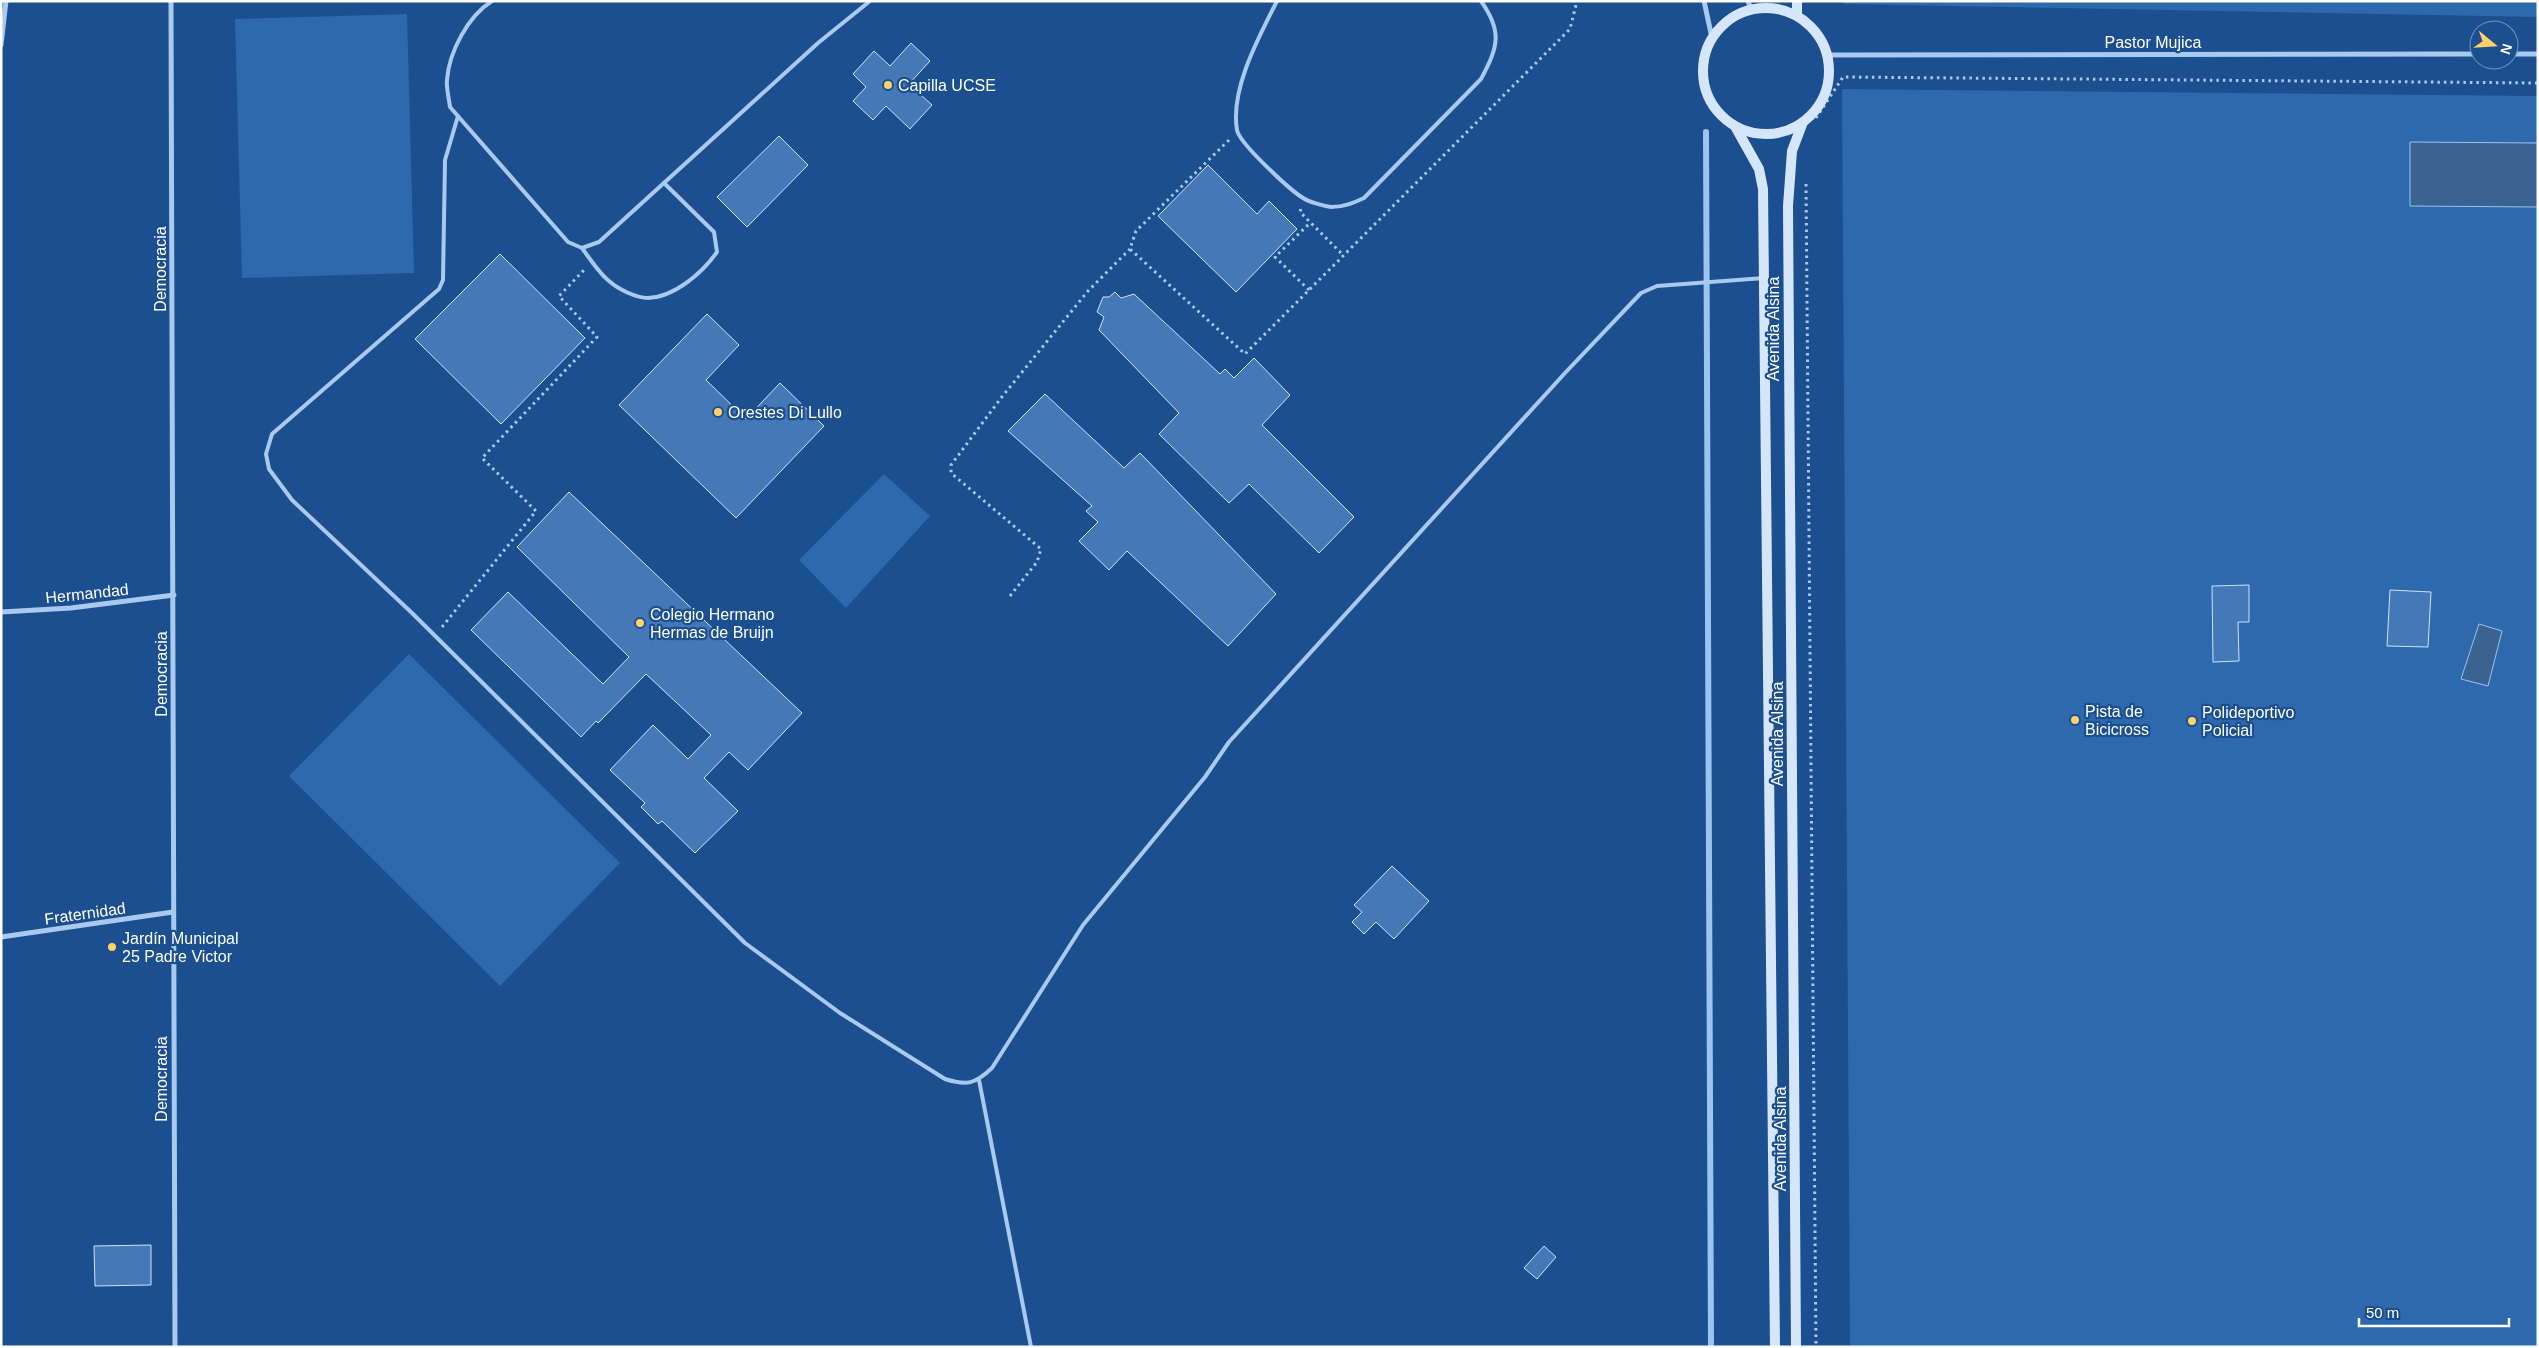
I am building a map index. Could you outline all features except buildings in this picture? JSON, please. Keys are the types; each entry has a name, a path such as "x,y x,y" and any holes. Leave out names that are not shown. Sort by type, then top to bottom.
{"main road":[{"path":"1797,1 1797,16"},
{"path":"1771,4 1797,16 1811,26 1821,40 1827,56 1829,74 1825,93 1807,123 1787,131 1770,134 1753,133 1736,128 1716,110 1708,98 1702,78 1704,57 1712,38 1722,25 1750,5 1771,4"},
{"name":"Avenida Alsina","path":"1796,1347 1788,206 1792,151 1807,123"},
{"name":"Avenida Alsina","path":"1736,128 1759,168 1765,278 1775,1347"}],"street":[{"path":"1,45 6,1"},
{"name":"Democracia","path":"171,1 175,1347"},
{"path":"1704,1 1712,38"},
{"name":"Pastor Mujica","path":"1827,56 2469,54"},
{"path":"2519,54 2538,54"},
{"name":"Hermandad","path":"1,612 71,608 174,596"},
{"name":"Fraternidad","path":"1,938 173,912"}],"lane":[{"path":"492,1 483,7 469,23 454,50 446,80 450,107 568,242 582,248 609,281 627,292 648,298 677,289 707,267 717,252 714,232 664,183"},
{"path":"582,248 599,242 818,42 870,1"},
{"path":"1277,1 1244,71 1236,114 1237,132 1255,156 1304,199 1330,207 1347,206 1364,198 1481,79 1494,55 1497,33 1492,17 1481,1"},
{"path":"458,116 445,160 444,271 439,289 272,434 266,454 269,469 292,500 435,636 745,943 840,1014 945,1079 961,1084 979,1080 992,1068 1083,925 1205,777 1229,742 1566,373 1641,294 1657,286 1765,278"},
{"path":"979,1080 1031,1347"}],"path":[{"path":"1807,123 1826,106 1838,80 1843,77 2538,83"},
{"path":"1136,231 1237,132"},
{"path":"1806,179 1816,1347"},
{"path":"1304,199 1300,212 1343,255"},
{"path":"1309,290 1275,257 1310,223"},
{"path":"1010,596 1037,562 1041,549 951,473 951,466 1001,398 1088,291 1130,248"},
{"path":"435,636 536,511 482,458 597,337 559,296 592,262"}],"shaded area":[{"path":"1842,1 2538,1 2538,17 1844,4"},
{"path":"407,14 414,273 242,278 235,19"},
{"name":"Polideportivo Policial","path":"1842,89 2538,96 2538,1347 1850,1347"},
{"path":"2410,142 2538,143 2538,207 2410,206"},
{"path":"884,474 930,516 846,608 799,560"},
{"path":"2479,624 2502,631 2488,686 2461,679"},
{"path":"409,654 620,863 500,986 289,776"}],"waterway":[{"path":"1706,132 1711,1347"}],"place":[{"name":"Capilla UCSE","path":"888,85"},
{"name":"Orestes Di Lullo","path":"718,412"},
{"name":"Colegio Hermano Hermas de Bruijn","path":"640,623"},
{"name":"Pista de Bicicross","path":"2075,720"},
{"name":"Polideportivo Policial","path":"2192,721"},
{"name":"Jardín Municipal 25 Padre Victor","path":"112,947"}]}
